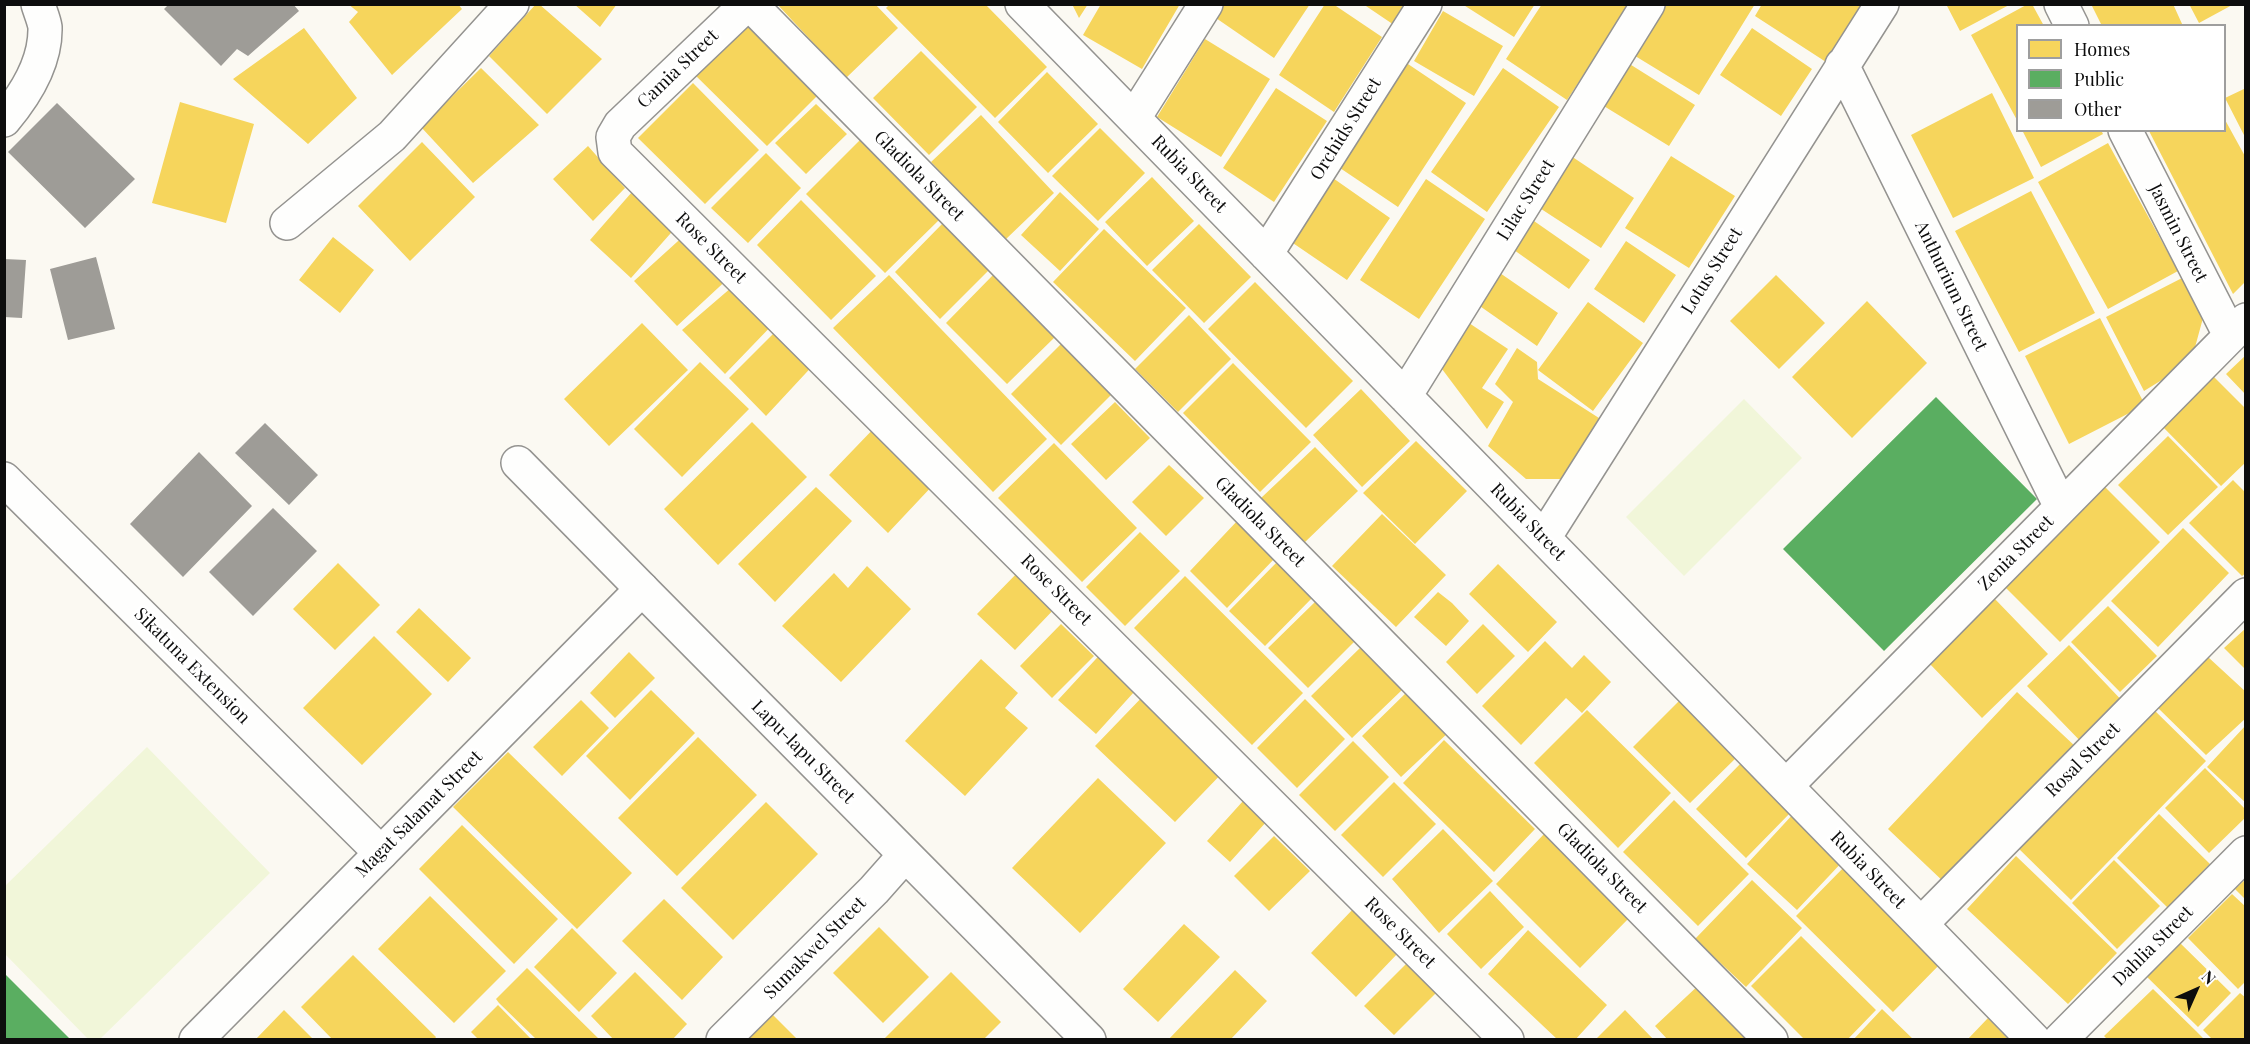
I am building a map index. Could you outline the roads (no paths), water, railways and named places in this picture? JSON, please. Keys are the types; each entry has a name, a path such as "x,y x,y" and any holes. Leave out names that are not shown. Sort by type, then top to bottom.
{"street":[{"path":"4,120 21,100 40,63 45,26 38,4"},
{"name":"Camia Street","path":"613,137 620,124 748,4"},
{"name":"Gladiola Street","path":"748,4 1771,1040"},
{"name":"Rubia Street","path":"1022,4 2034,1040"},
{"path":"1134,118 1206,4"},
{"name":"Orchids Street","path":"1266,254 1425,4"},
{"name":"Lilac Street","path":"1405,396 1648,4"},
{"name":"Lotus Street","path":"1544,538 1882,4"},
{"path":"2061,4 2071,24"},
{"path":"286,223 392,136 509,6"},
{"name":"Anthurium Street","path":"1842,65 2061,507"},
{"name":"Jasmin Street","path":"2126,132 2238,327"},
{"name":"Rose Street","path":"613,137 615,152 1507,1040"},
{"name":"Zenia Street","path":"1786,786 2238,327"},
{"name":"Lapu-lapu Street","path":"518,463 1089,1040"},
{"name":"Sikatuna Extension","path":"4,479 381,853"},
{"name":"Magat Salamat Street","path":"196,1040 642,590"},
{"name":"Rosal Street","path":"1921,924 2246,595"},
{"name":"Dahlia Street","path":"2060,1040 2246,853"},
{"name":"Sumakwel Street","path":"723,1040 874,890 905,855"}]}
